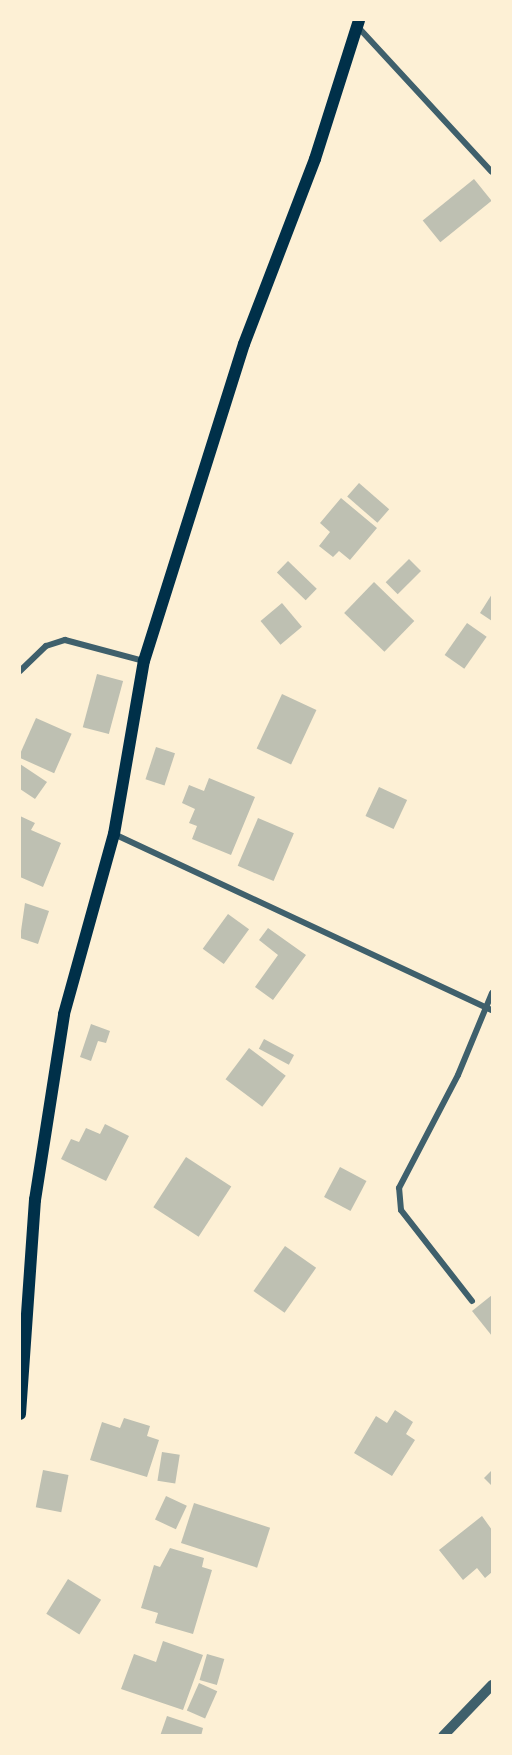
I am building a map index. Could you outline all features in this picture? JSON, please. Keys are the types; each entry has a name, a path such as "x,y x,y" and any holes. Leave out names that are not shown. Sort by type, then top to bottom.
{"main road":[{"path":"20,1414 35,1200 64,1014 114,834 144,661 244,344 315,159 358,23"}],"street":[{"path":"358,23 492,172"},
{"path":"20,671 46,646 65,640 144,661"},
{"path":"114,834 490,1009"},
{"path":"472,1301 402,1210 399,1188 490,1009 492,993"},
{"path":"443,1736 492,1685"}],"building":[{"path":"474,179 492,201 440,242 423,221"},
{"path":"359,483 389,509 377,523 347,497"},
{"path":"341,498 377,528 350,560 339,551 333,557 319,546 330,532 320,523"},
{"path":"409,559 421,571 398,594 386,582"},
{"path":"288,561 317,589 306,600 277,573"},
{"path":"374,582 414,621 384,652 344,613"},
{"path":"492,594 492,621 480,613"},
{"path":"282,603 302,627 280,645 261,621"},
{"path":"467,623 487,637 464,669 445,655"},
{"path":"97,674 123,681 109,734 83,727"},
{"path":"282,694 316,710 291,764 257,748"},
{"path":"36,718 72,734 54,773 20,758"},
{"path":"156,747 175,753 165,786 145,779"},
{"path":"20,764 47,782 35,799 20,789"},
{"path":"209,778 255,797 231,855 192,839 197,826 189,823 195,809 182,803 189,785 204,791"},
{"path":"379,787 407,800 394,829 365,816"},
{"path":"20,816 35,823 31,830 61,843 43,887 20,877"},
{"path":"258,818 294,833 274,881 238,866"},
{"path":"25,903 49,911 38,944 20,938"},
{"path":"228,914 249,929 224,964 203,949"},
{"path":"268,928 306,955 273,1000 255,987 278,955 259,940"},
{"path":"91,1024 110,1031 106,1043 98,1041 91,1061 80,1057"},
{"path":"264,1039 294,1055 289,1065 259,1049"},
{"path":"249,1048 286,1076 262,1107 226,1079"},
{"path":"105,1124 129,1136 106,1181 61,1159 71,1139 79,1142 86,1128 100,1134"},
{"path":"186,1157 231,1186 199,1237 153,1207"},
{"path":"340,1167 366,1181 351,1211 324,1197"},
{"path":"285,1246 316,1268 285,1313 253,1291"},
{"path":"492,1295 492,1336 472,1311"},
{"path":"395,1410 413,1422 406,1434 415,1440 392,1476 354,1453 376,1416 387,1423"},
{"path":"124,1418 150,1426 147,1436 159,1440 147,1477 90,1460 102,1422 120,1428"},
{"path":"162,1452 180,1455 175,1483 157,1481"},
{"path":"43,1470 69,1475 61,1512 36,1507"},
{"path":"492,1470 492,1486 484,1478"},
{"path":"166,1496 187,1506 176,1529 155,1520"},
{"path":"194,1503 270,1528 257,1568 181,1543"},
{"path":"482,1516 492,1530 492,1572 485,1578 477,1568 463,1580 439,1550"},
{"path":"170,1548 204,1558 202,1567 212,1570 193,1634 155,1623 158,1613 141,1608 154,1565 160,1567"},
{"path":"68,1579 101,1600 79,1634 46,1614"},
{"path":"163,1641 203,1655 183,1710 121,1689 134,1654 156,1662"},
{"path":"207,1654 224,1659 217,1685 200,1680"},
{"path":"199,1683 217,1691 205,1719 187,1710"},
{"path":"167,1716 203,1728 201,1736 160,1736"}]}
